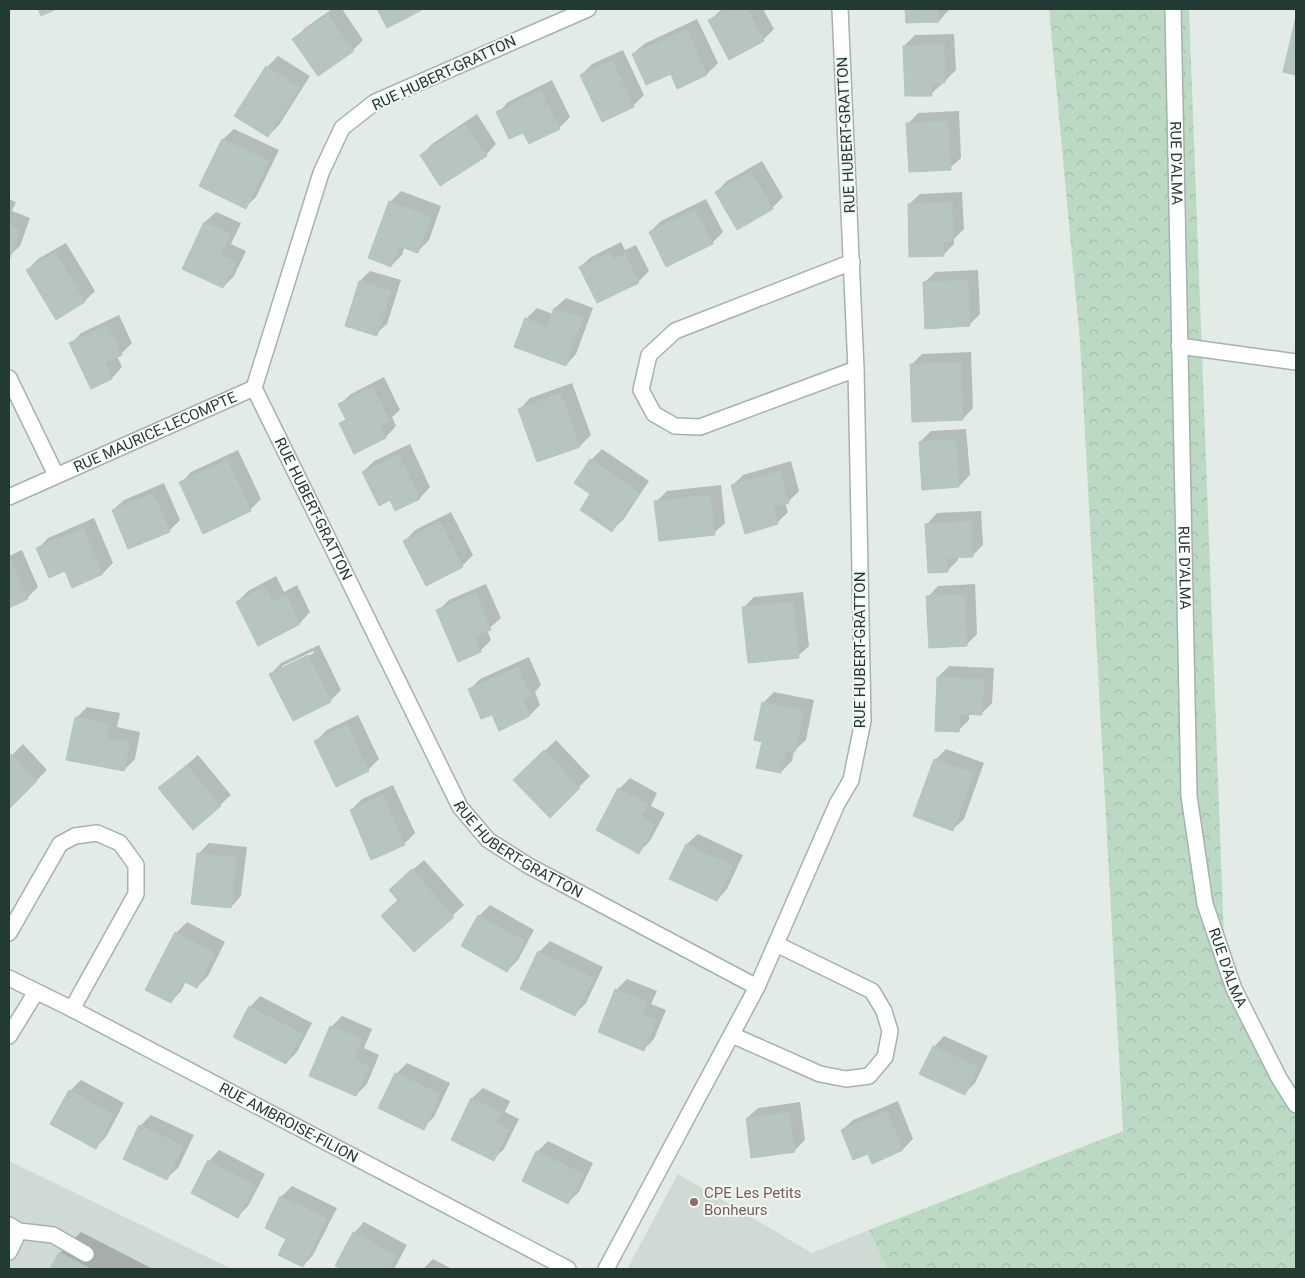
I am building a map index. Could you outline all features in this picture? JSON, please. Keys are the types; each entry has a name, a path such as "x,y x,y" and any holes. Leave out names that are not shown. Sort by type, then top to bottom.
{"street":[{"name":"RUE HUBERT-GRATTON","path":"588,9 375,102 342,128 321,173 254,388 460,807 488,840 529,866 757,987"},
{"name":"RUE HUBERT-GRATTON","path":"606,1269 757,987 837,804 851,780 863,721 856,369 840,9"},
{"name":"RUE D'ALMA","path":"1173,9 1189,796 1205,904 1234,989 1279,1078 1296,1105"},
{"path":"852,262 675,331 649,356 641,390 654,414 675,426 700,427 856,369"},
{"path":"1179,346 1296,362"},
{"name":"RUE MAURICE-LECOMPTE","path":"9,378 56,475"},
{"name":"RUE MAURICE-LECOMPTE","path":"9,496 254,388"},
{"path":"9,933 60,844 75,836 97,833 120,843 136,865 136,894 72,1009"},
{"path":"732,1035 820,1074 846,1079 869,1076 885,1057 890,1031 884,1011 872,991 776,944"},
{"name":"RUE AMBROISE-FILION","path":"9,978 72,1009 568,1269"},
{"path":"9,1036 36,992"},
{"path":"9,1252 14,1228 54,1235 86,1254"}],"shaded area":[{"path":"9,1161 232,1269 9,1269"},
{"name":"CPE Les Petits Bonheurs","path":"678,1174 812,1253 869,1230 887,1269 627,1269"}],"green space":[{"path":"1049,9 1189,9 1225,966 1296,1112 1296,1269 887,1269 869,1230 1123,1131 1080,342"}],"building":[{"path":"38,9 56,9 41,16"},
{"path":"377,9 422,9 422,10 387,28"},
{"path":"730,9 747,9 764,41 729,60 708,20"},
{"path":"905,9 938,9 939,22 906,23"},
{"path":"328,14 354,51 318,76 292,39"},
{"path":"1296,16 1296,75 1283,72"},
{"path":"687,29 707,75 677,89 671,74 646,85 632,54"},
{"path":"944,44 945,83 931,83 932,96 905,96 903,46"},
{"path":"612,60 634,107 602,122 580,75"},
{"path":"266,66 300,88 268,137 234,116"},
{"path":"541,90 560,129 529,144 523,133 509,139 496,112"},
{"path":"948,121 951,170 909,172 906,123"},
{"path":"466,124 487,156 440,186 420,155"},
{"path":"222,139 269,161 246,209 199,186"},
{"path":"751,171 773,209 737,230 715,192"},
{"path":"389,201 431,217 418,253 399,246 391,267 368,258"},
{"path":"952,202 953,241 943,242 944,256 909,257 908,204"},
{"path":"695,209 713,244 666,267 649,232"},
{"path":"204,222 231,234 221,255 236,262 223,288 182,269"},
{"path":"9,225 20,229 10,258 9,257"},
{"path":"55,252 85,302 56,320 26,270"},
{"path":"610,252 614,260 625,254 639,283 597,303 579,267"},
{"path":"968,280 970,326 925,329 923,282"},
{"path":"359,281 391,291 377,336 345,326"},
{"path":"554,308 583,318 566,366 514,347 525,318 547,327"},
{"path":"108,325 122,355 105,363 112,379 91,389 69,343"},
{"path":"961,362 963,420 912,422 910,364"},
{"path":"373,387 390,421 380,426 386,438 354,454 339,423 346,420 338,404"},
{"path":"561,393 580,447 537,462 518,409"},
{"path":"956,439 959,487 922,490 919,442"},
{"path":"399,454 420,499 395,511 390,500 379,506 362,472"},
{"path":"590,459 639,493 612,532 580,510 590,494 574,483"},
{"path":"227,460 251,511 203,534 179,482"},
{"path":"780,471 789,503 773,508 778,524 745,534 731,485"},
{"path":"153,493 170,532 128,549 112,510"},
{"path":"710,495 715,535 659,541 654,501"},
{"path":"440,521 463,567 426,586 403,541"},
{"path":"971,521 973,557 947,558 948,572 928,573 925,524"},
{"path":"83,528 103,574 72,588 65,571 49,578 36,548"},
{"path":"11,559 28,599 9,608 9,560"},
{"path":"265,586 273,602 286,595 300,624 258,646 236,602"},
{"path":"476,593 491,630 474,637 481,652 458,662 436,610"},
{"path":"964,594 967,646 929,648 926,596"},
{"path":"793,602 799,658 748,663 742,607"},
{"path":"308,655 331,702 293,721 269,674"},
{"path":"518,667 531,697 523,700 530,716 499,731 492,715 481,719 468,689"},
{"path":"937,677 984,679 982,715 960,714 959,732 935,731"},
{"path":"762,702 804,711 795,752 786,751 781,773 756,768 762,742 754,740"},
{"path":"75,717 110,724 107,738 130,742 124,771 66,760"},
{"path":"347,725 369,771 336,787 314,741"},
{"path":"544,750 580,788 550,818 513,780"},
{"path":"11,754 37,781 9,809 9,757"},
{"path":"934,759 974,773 953,831 913,816"},
{"path":"187,765 221,806 193,830 158,788"},
{"path":"618,788 648,804 641,817 655,824 639,854 596,830"},
{"path":"383,795 405,845 371,860 350,810"},
{"path":"686,844 733,866 717,901 669,879"},
{"path":"197,853 237,858 231,908 191,904"},
{"path":"412,869 454,917 414,952 381,916 398,900 389,890"},
{"path":"478,915 525,941 507,972 461,946"},
{"path":"175,932 215,953 197,988 183,981 171,1003 145,990"},
{"path":"538,951 594,978 575,1016 520,989"},
{"path":"615,989 647,1002 642,1015 656,1020 644,1051 598,1032"},
{"path":"249,1006 302,1034 286,1064 233,1037"},
{"path":"330,1026 362,1039 354,1059 369,1066 356,1096 309,1076"},
{"path":"933,1046 978,1067 965,1095 919,1074"},
{"path":"395,1073 440,1094 424,1130 378,1108"},
{"path":"69,1090 114,1114 96,1149 50,1124"},
{"path":"471,1098 501,1112 495,1123 509,1130 494,1161 451,1140"},
{"path":"887,1111 903,1150 872,1164 868,1154 853,1160 841,1130"},
{"path":"789,1112 795,1152 751,1158 746,1118"},
{"path":"139,1125 184,1146 167,1180 123,1159"},
{"path":"536,1151 583,1174 568,1204 522,1181"},
{"path":"208,1160 255,1185 238,1218 191,1193"},
{"path":"280,1196 327,1219 303,1267 278,1255 286,1239 265,1228"},
{"path":"353,1232 397,1256 390,1269 342,1269 335,1266"},
{"path":"59,1252 91,1269 50,1269"}],"place":[{"name":"CPE Les Petits Bonheurs","path":"694,1202"}]}
